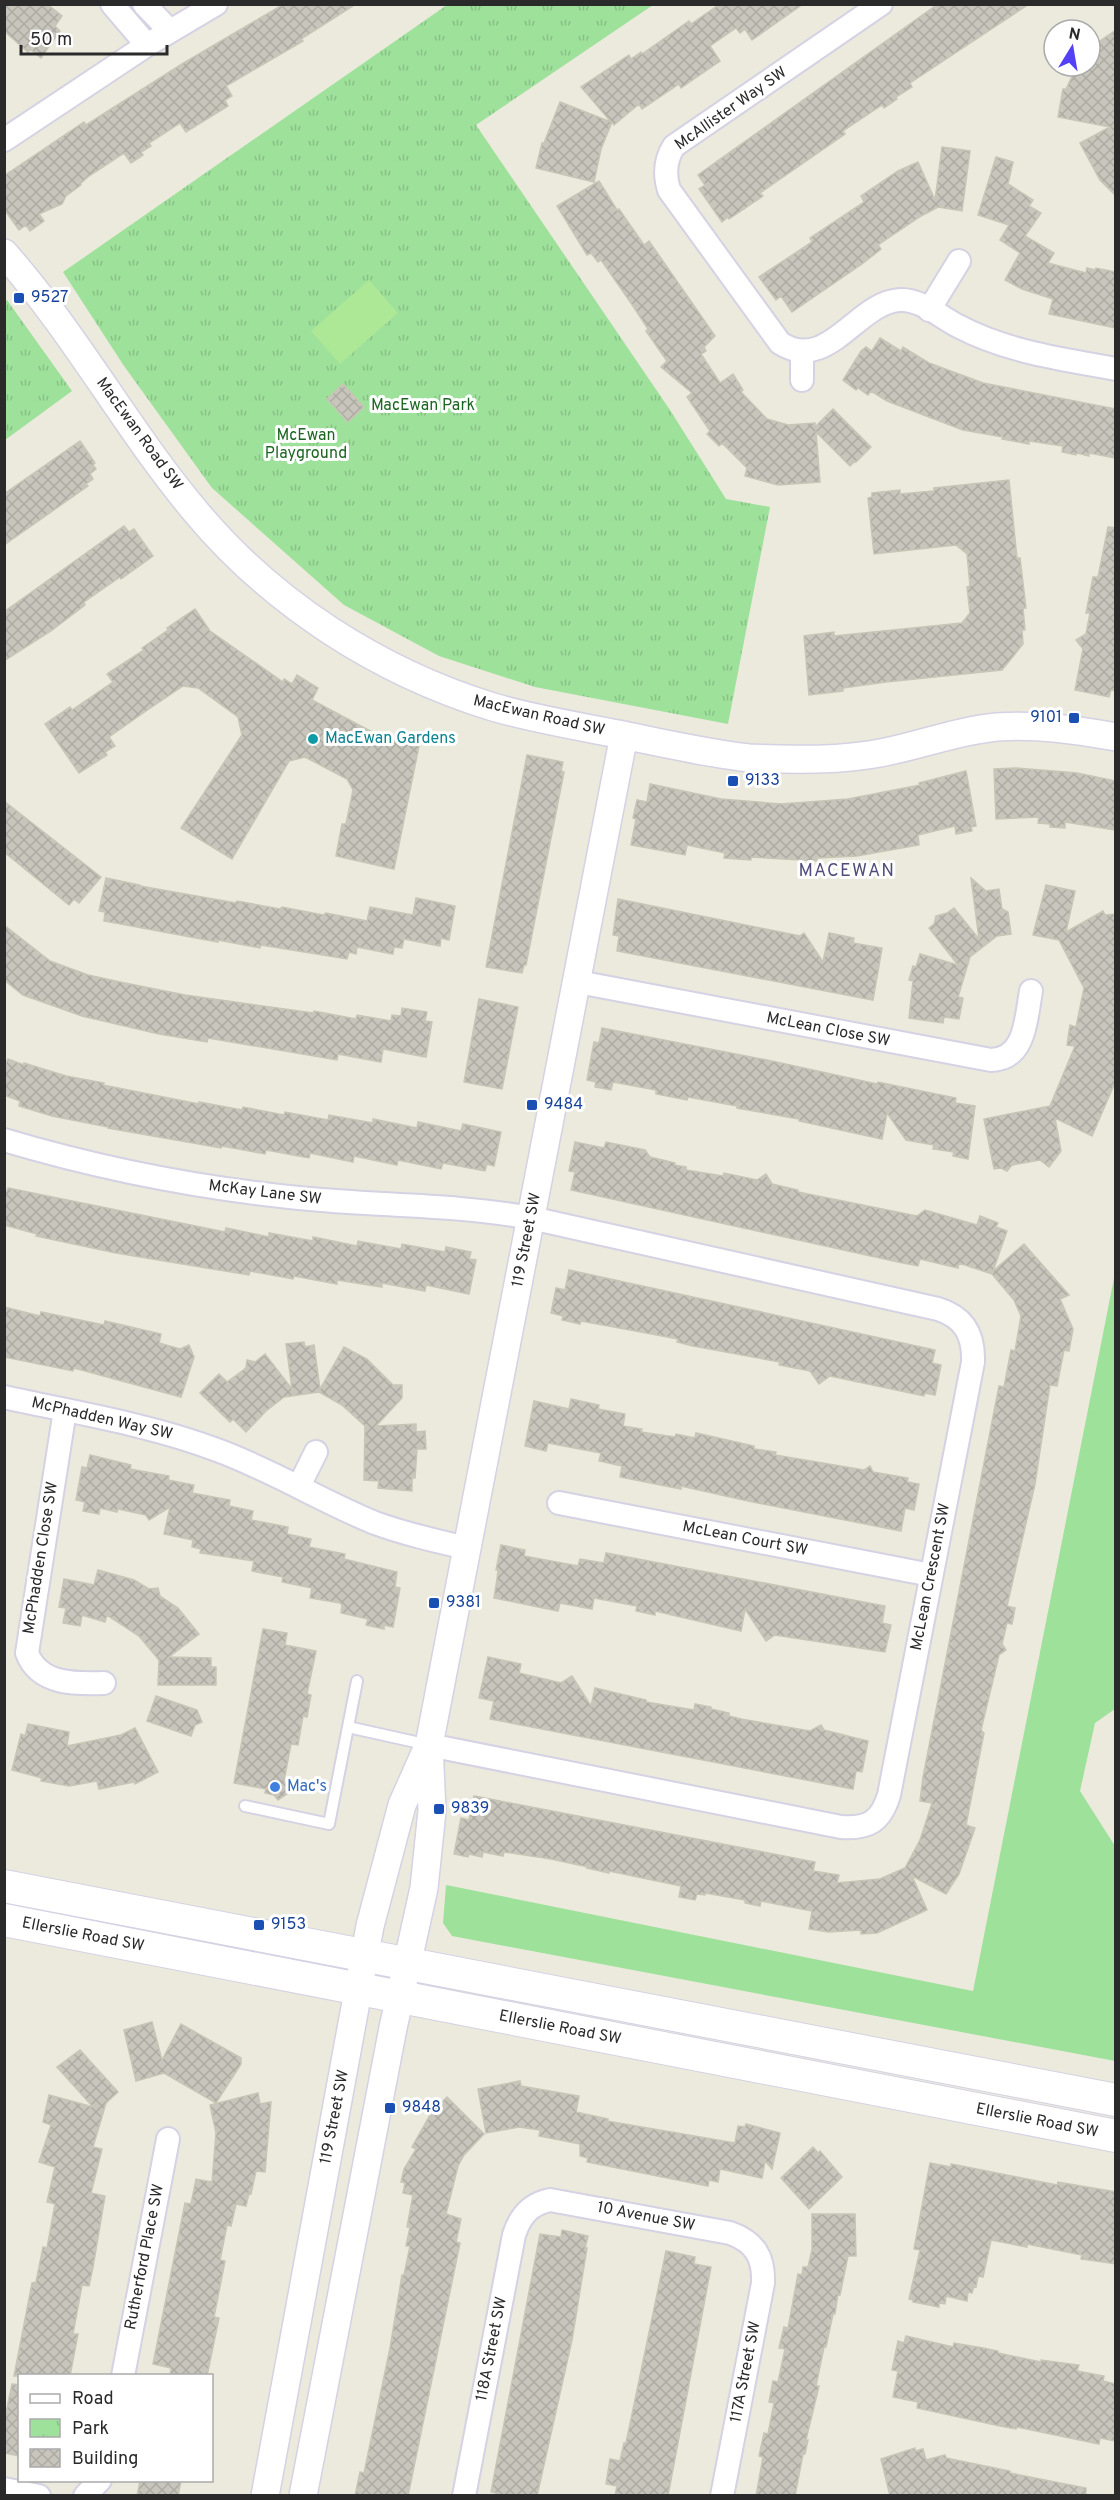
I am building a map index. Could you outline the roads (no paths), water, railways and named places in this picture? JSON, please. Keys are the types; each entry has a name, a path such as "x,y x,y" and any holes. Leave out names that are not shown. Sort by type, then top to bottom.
{"main road":[{"name":"Ellerslie Road SW","path":"4,1886 1116,2100"},
{"name":"Ellerslie Road SW","path":"4,1920 1116,2136"}],"street":[{"path":"112,4 147,45"},
{"path":"144,4 170,31"},
{"path":"4,140 147,45 216,4"},
{"name":"McAllister Way SW","path":"802,351 787,348 780,343 669,189 666,164 669,153 683,140 881,4"},
{"name":"MacEwan Road SW","path":"4,253 41,297 196,512 244,562 297,607 370,655 447,691 521,715 729,756 787,760 866,756 945,736 997,727 1046,727 1116,737"},
{"path":"929,310 959,261"},
{"path":"802,380 802,351 822,348 886,303 902,299 912,301 996,343 1038,354 1116,369"},
{"name":"119 Street SW","path":"265,2496 364,1956 402,1805 429,1745 624,735"},
{"name":"McLean Close SW","path":"578,982 991,1060 1008,1056 1019,1043 1031,991"},
{"name":"McKay Lane SW","path":"4,1140 94,1164 211,1188 531,1218"},
{"name":"McLean Crescent SW","path":"429,1745 841,1827 863,1826 879,1817 889,1795 973,1362 971,1337 960,1319 938,1309 531,1218"},
{"name":"McPhadden Way SW","path":"4,1398 137,1424 178,1436 247,1461 349,1511 398,1531 468,1548"},
{"name":"McPhadden Close SW","path":"65,1410 27,1653 35,1668 50,1678 74,1683 104,1683"},
{"path":"299,1486 316,1452"},
{"name":"McLean Court SW","path":"559,1503 931,1575"},
{"name":"119 Street SW","path":"303,2496 399,1996 424,1888 432,1811 429,1745"},
{"name":"Rutherford Place SW","path":"123,2374 168,2139"},
{"name":"10 Avenue SW","path":"531,2207 550,2200 604,2209 730,2233 741,2237 757,2250"},
{"name":"118A Street SW","path":"464,2496 514,2235 518,2223 531,2207"},
{"name":"117A Street SW","path":"722,2496 763,2283 762,2260 757,2250"},
{"path":"85,2496 99,2482"},
{"path":"4,2489 39,2496"}],"lane":[{"path":"245,1806 329,1824 357,1681"},
{"path":"348,1727 429,1745"}],"place":[{"name":"9527","path":"19,298"},
{"name":"9101","path":"1074,718"},
{"name":"MacEwan Gardens","path":"313,739"},
{"name":"9133","path":"733,781"},
{"name":"9484","path":"532,1105"},
{"name":"9381","path":"434,1603"},
{"name":"Mac's","path":"275,1787"},
{"name":"9839","path":"439,1809"},
{"name":"9153","path":"259,1925"},
{"name":"9848","path":"390,2108"}],"district":[{"name":"MACEWAN","path":"847,871"}],"park label":[{"name":"MacEwan Park","path":"423,406"},
{"name":"McEwan Playground","path":"306,445"}]}
